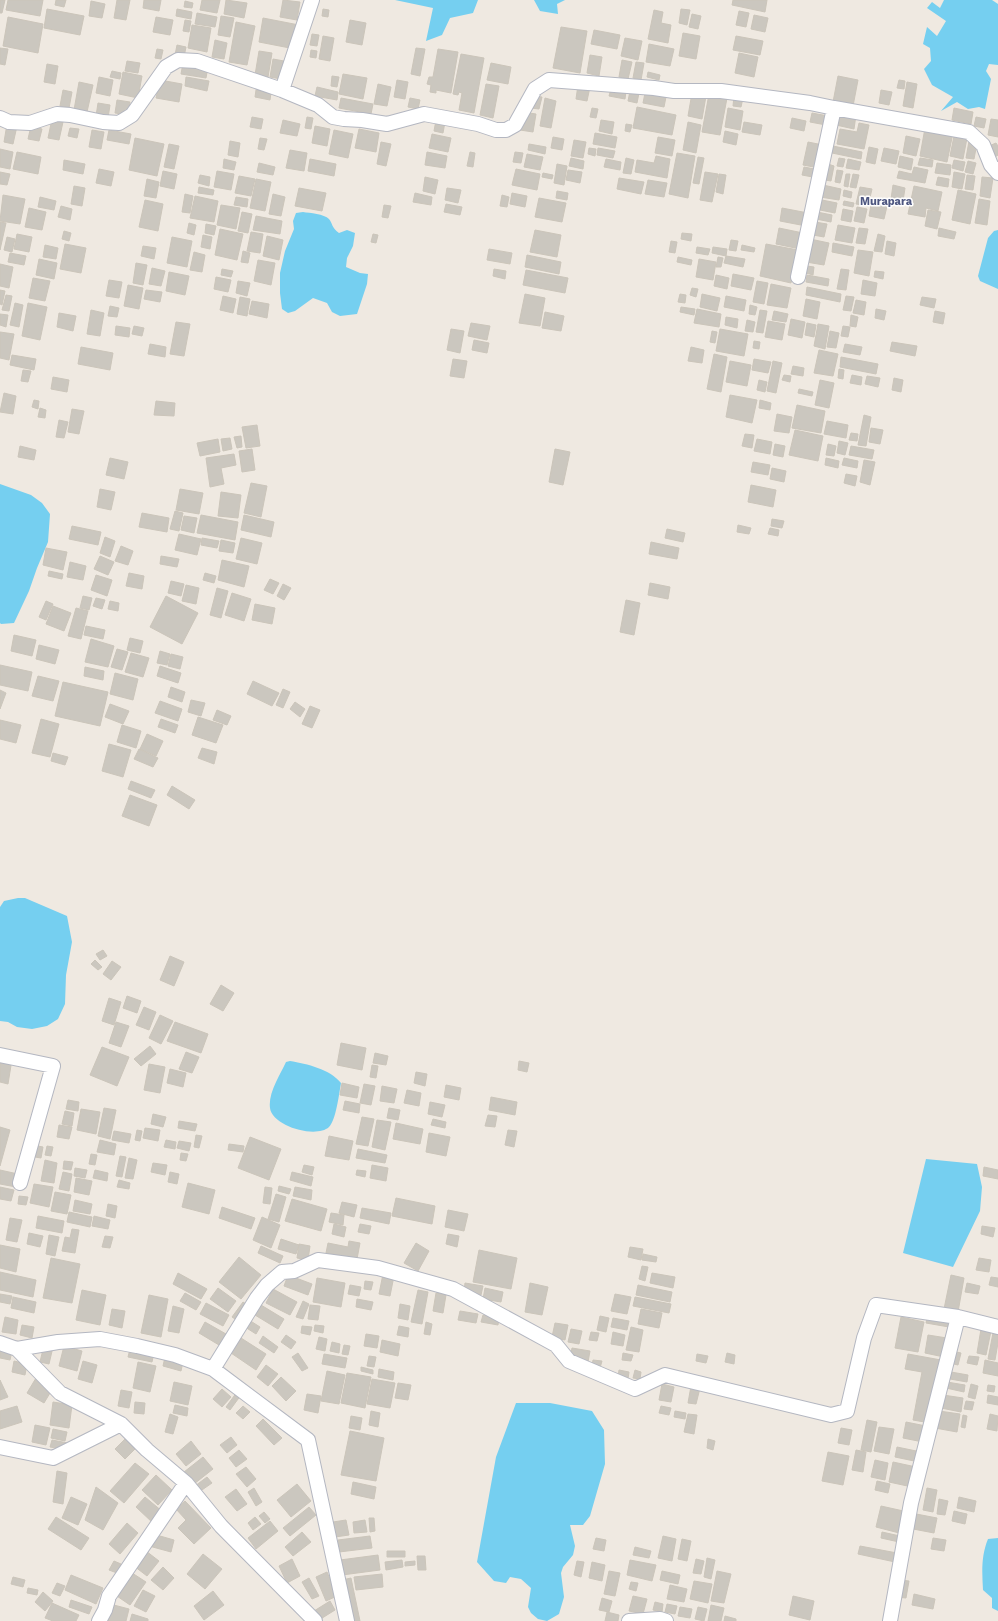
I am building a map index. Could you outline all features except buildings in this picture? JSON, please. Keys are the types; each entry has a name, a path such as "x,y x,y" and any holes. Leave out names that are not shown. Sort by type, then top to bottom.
{"street":[{"path":"282,90 312,0"},
{"path":"0,118 9,122 30,123 57,114 70,115 103,122 119,122 132,115 166,67 178,60 197,61 282,90 318,105 333,117 387,124 424,114 478,124 496,130 506,130 515,125 535,89 549,80 654,88 674,91 721,91 810,104 969,132 983,145 991,165 998,173"},
{"path":"798,277 834,108"},
{"path":"0,1054 53,1066 20,1183"},
{"path":"213,1369 257,1298 267,1285 282,1272 294,1271 318,1260 378,1268 453,1289 556,1346 569,1361 635,1389 665,1375 831,1415 847,1411 864,1338 876,1305 958,1317 998,1327"},
{"path":"890,1621 911,1503 958,1317"},
{"path":"17,1349 58,1342 100,1339 137,1346 175,1356 213,1369 308,1440 347,1621"},
{"path":"0,1343 17,1349 60,1393 121,1424 147,1450 186,1483 221,1526 315,1621"},
{"path":"0,1447 53,1458 121,1424"},
{"path":"99,1621 105,1610 109,1596 186,1483"},
{"path":"629,1621 660,1619 666,1621"}],"water":[{"path":"395,0 478,0 473,13 450,18 442,35 426,41 433,8"},
{"path":"534,0 565,0 557,4 558,14 540,11"},
{"path":"944,0 992,0 998,4 998,65 989,64 986,71 991,79 985,109 979,107 968,109 957,102 941,111 953,97 932,85 924,69 931,61 930,48 923,44 927,27 937,36 946,21 927,8 932,2 940,8"},
{"path":"303,212 327,217 339,233 347,230 355,233 353,246 347,258 346,267 360,273 368,274 367,284 357,314 340,316 332,312 327,303 313,298 295,311 288,313 282,309 280,273 285,251 294,229 293,221 296,213"},
{"path":"998,230 998,289 980,281 978,276 988,238 994,231"},
{"path":"0,484 31,495 42,503 50,514 48,542 29,591 14,623 1,624 0,623"},
{"path":"25,898 67,916 72,942 66,975 65,1004 58,1019 47,1026 32,1029 17,1027 8,1022 0,1021 0,907 4,901"},
{"path":"290,1061 325,1071 341,1083 334,1119 329,1127 315,1132 295,1129 278,1120 273,1114 270,1108 271,1096 286,1062"},
{"path":"926,1159 977,1164 982,1187 980,1211 953,1267 903,1253"},
{"path":"516,1403 550,1403 592,1411 604,1430 605,1464 590,1516 583,1525 570,1525 575,1546 573,1555 563,1567 561,1573 564,1597 559,1614 547,1621 538,1619 531,1613 528,1607 531,1588 521,1579 510,1577 506,1583 494,1581 477,1562 496,1457"},
{"path":"998,1538 998,1611 992,1608 992,1598 983,1590 982,1570 984,1552 988,1539"}],"district":[{"name":"Murapara","path":"886,201"}]}
